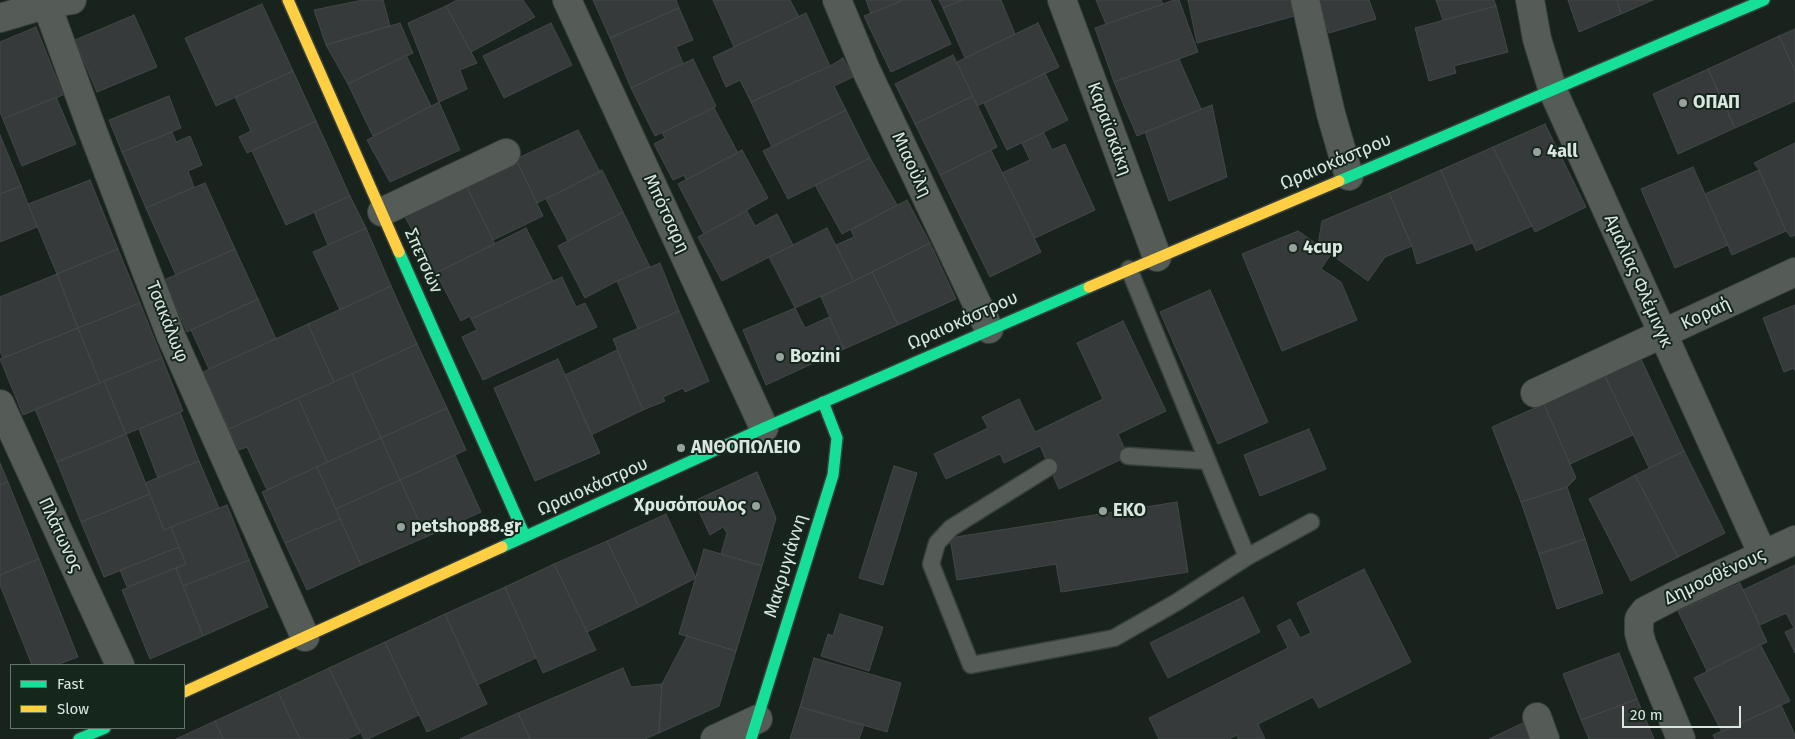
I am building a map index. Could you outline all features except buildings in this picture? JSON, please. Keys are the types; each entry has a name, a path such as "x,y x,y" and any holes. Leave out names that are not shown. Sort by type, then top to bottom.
{"main road":[{"name":"Σπετσών","path":"289,0 525,536"},
{"name":"Ωραιοκάστρου","path":"185,692 822,402 1157,257 1553,91 1760,1"},
{"name":"Μακρυγιάννη","path":"754,729 832,475 837,438 822,402"},
{"path":"79,739 102,729"}],"street":[{"name":"Μπότσαρη","path":"567,0 764,428"},
{"name":"Μιαούλη","path":"837,0 866,70 989,329"},
{"name":"Καραϊσκάκη","path":"1062,0 1157,257"},
{"path":"1305,0 1331,114 1349,176"},
{"name":"Αμαλίας Φλέμινγκ","path":"1530,0 1537,39 1553,91 1763,555"},
{"path":"0,18 55,1"},
{"name":"Τσακάλωφ","path":"55,1 93,132 171,336 304,637"},
{"path":"382,212 506,153"},
{"name":"Κοραή","path":"1535,393 1795,272"},
{"name":"Πλάτωνος","path":"0,404 120,664"},
{"name":"Δημοσθένους","path":"1681,739 1647,658 1639,633 1639,619 1645,611 1668,599 1795,540"},
{"path":"715,739 754,729"}],"lane":[{"path":"1129,269 1247,557"},
{"path":"1128,456 1208,461"},
{"path":"1049,467 951,528 937,543 931,564 971,665 1114,638 1178,602 1247,557 1311,522"}],"traffic: fast":[{"path":"1339,181 1764,0"},
{"path":"399,252 525,536"},
{"path":"502,547 764,428 1089,287"},
{"path":"751,739 833,475 837,438 823,402"},
{"path":"79,739 103,729"}],"traffic: slow":[{"path":"288,0 399,252"},
{"path":"1089,287 1339,181"},
{"path":"185,692 502,547"}],"place":[{"name":"ΟΠΑΠ","path":"1683,103"},
{"name":"4all","path":"1537,152"},
{"name":"4cup","path":"1293,248"},
{"name":"Bozini","path":"780,357"},
{"name":"ΑΝΘΟΠΩΛΕΙΟ","path":"681,448"},
{"name":"Χρυσόπουλος","path":"756,506"},
{"name":"EKO","path":"1103,511"},
{"name":"petshop88.gr","path":"401,527"}]}
